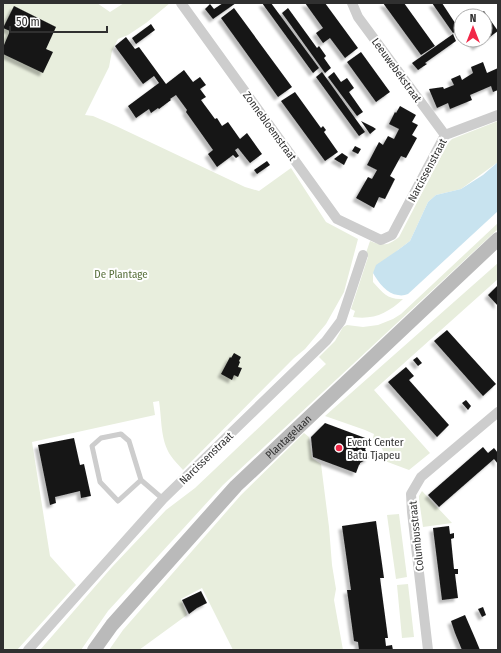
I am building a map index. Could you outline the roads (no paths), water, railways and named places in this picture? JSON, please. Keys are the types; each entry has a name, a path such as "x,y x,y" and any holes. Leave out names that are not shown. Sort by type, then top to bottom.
{"main road":[{"name":"Plantagelaan","path":"94,650 112,625 236,486 498,239"}],"street":[{"name":"Zonnebloemstraat","path":"181,3 337,219 371,236"},
{"name":"Leeuwebekstraat","path":"352,3 358,17 445,135"},
{"name":"Narcissenstraat","path":"371,236 381,240 392,235 445,135 498,115"},
{"name":"Narcissenstraat","path":"28,650 163,500 326,341 342,321 363,255"},
{"name":"Columbusstraat","path":"428,650 411,494 422,477 498,412"}],"lane":[{"path":"141,480 118,501 100,482 92,446 102,438 121,434 129,441 141,480 163,500"}],"water":[{"path":"498,162 498,211 408,294 394,294 380,284 373,273 376,265 410,241 428,202 436,195 461,189 483,175"}],"place":[{"name":"Event Center Batu Tjapeu","path":"339,448"}],"park label":[{"name":"De Plantage","path":"121,274"}]}
